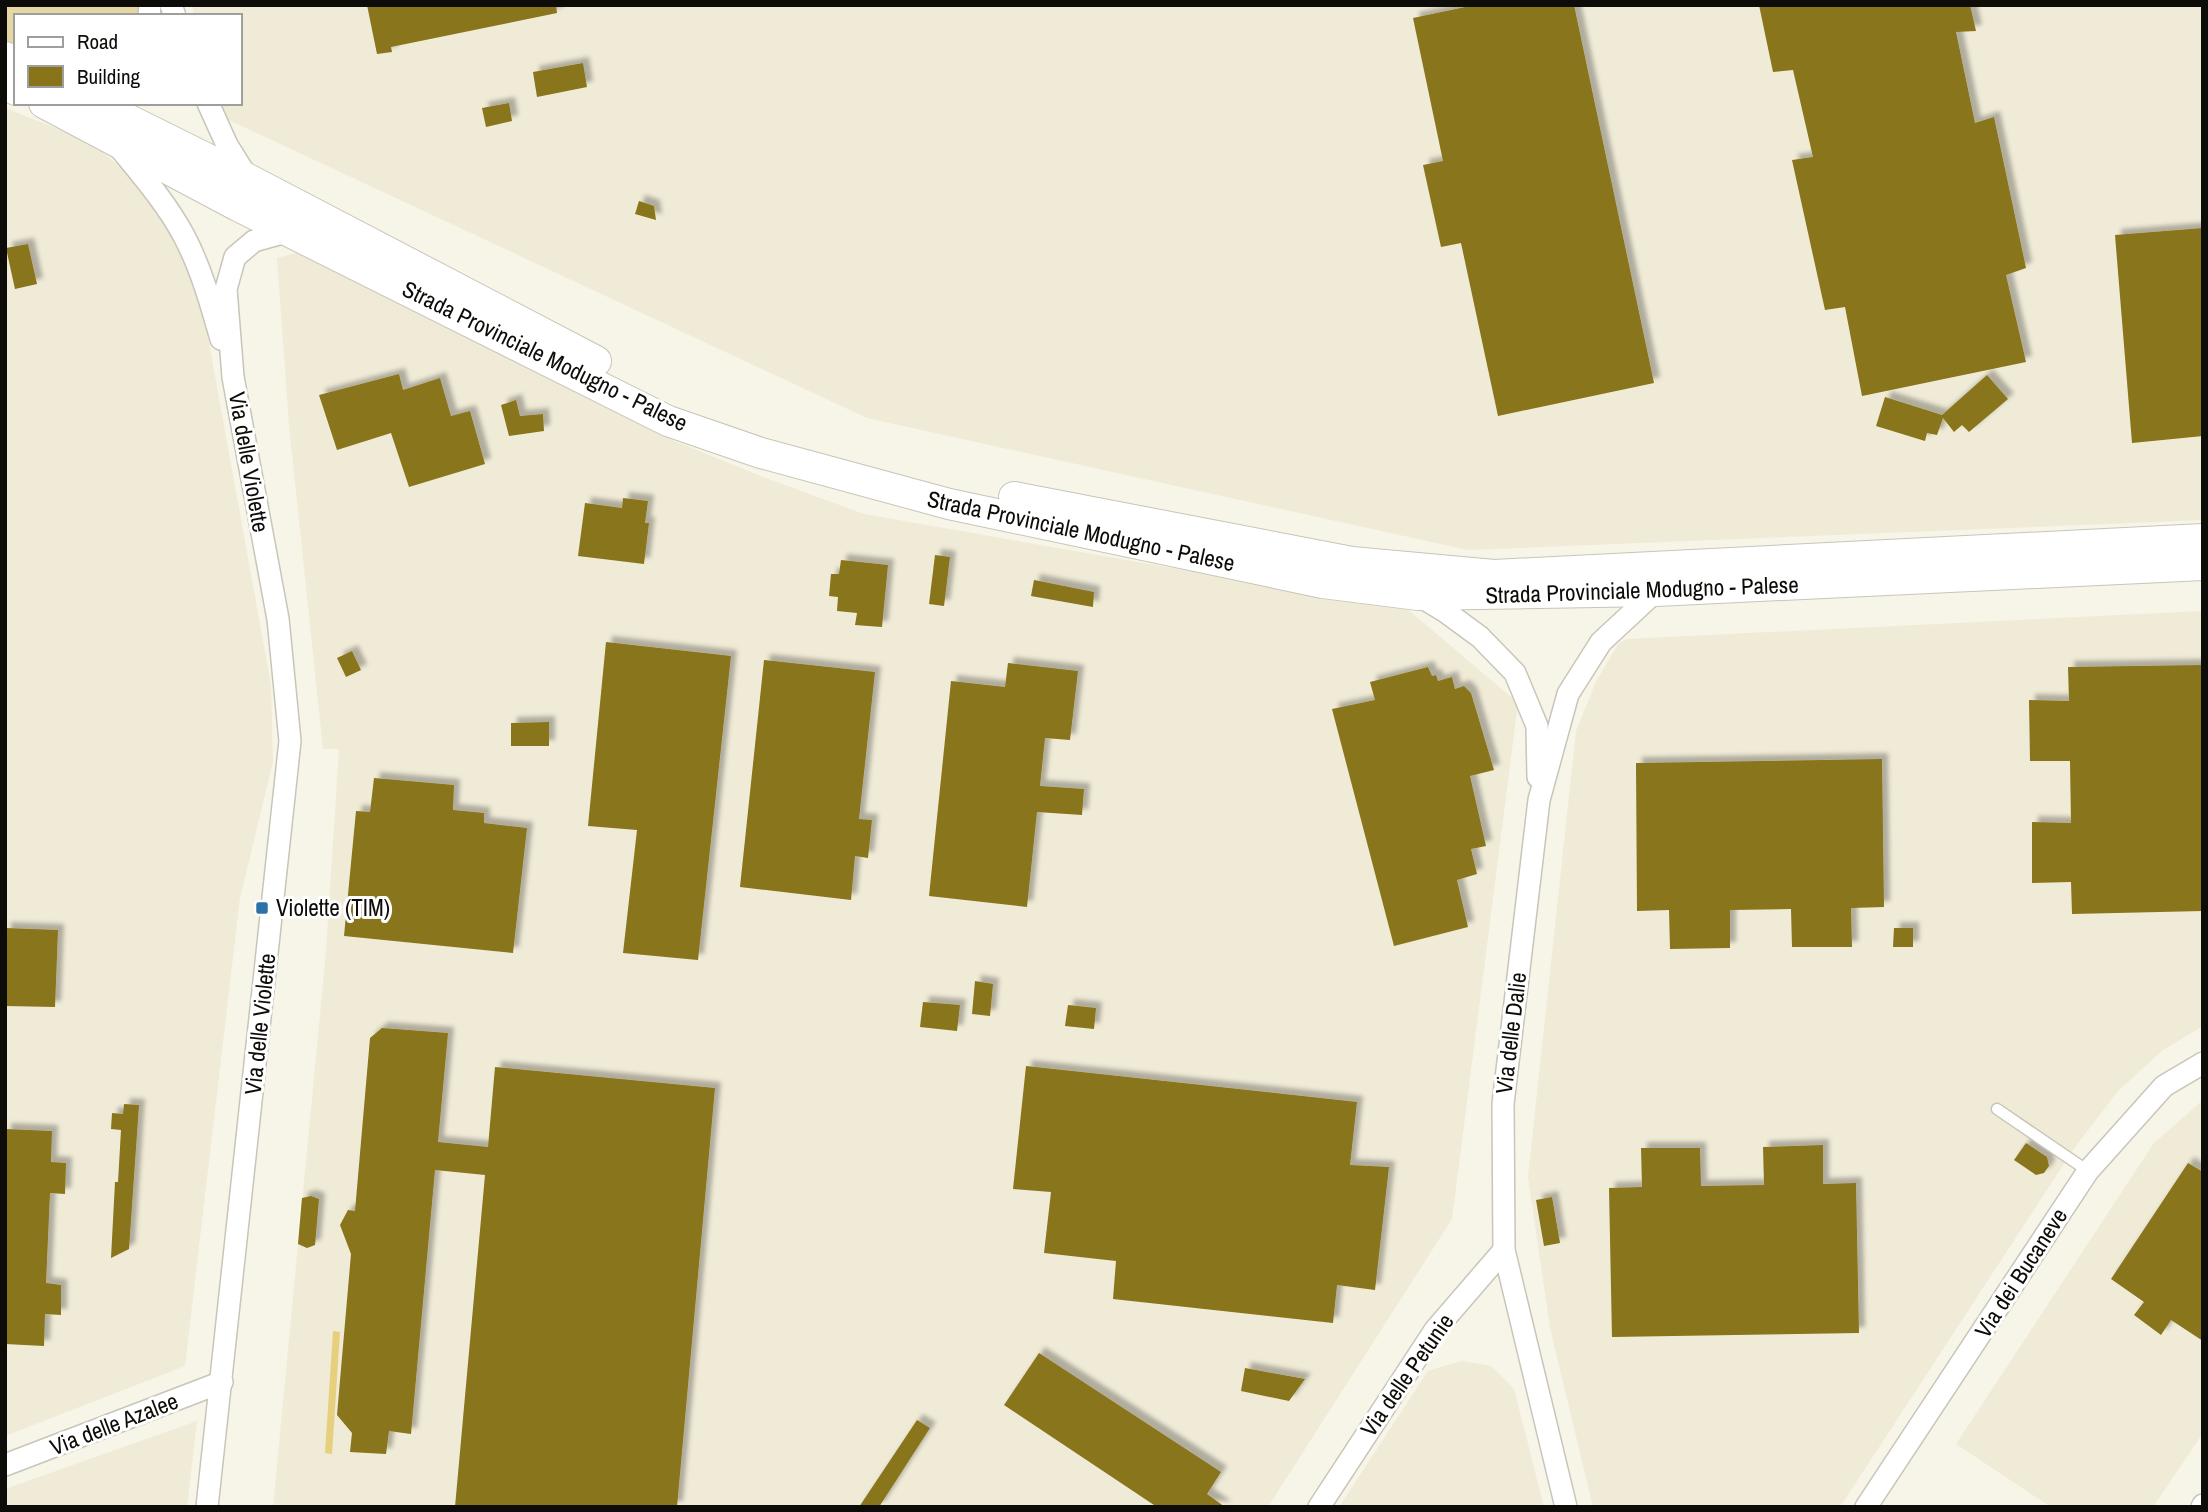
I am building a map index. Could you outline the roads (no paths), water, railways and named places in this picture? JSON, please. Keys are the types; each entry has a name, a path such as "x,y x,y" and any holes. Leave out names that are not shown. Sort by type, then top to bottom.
{"main road":[{"name":"Strada Provinciale Modugno - Palese","path":"48,105 238,206 668,421 761,453 948,504 1323,583 1418,595 1656,591 2203,565"},
{"name":"Strada Provinciale Modugno - Palese","path":"99,105 248,179 675,404 766,435 953,486 1338,559 1420,570 1494,575 2203,539"}],"street":[{"path":"209,105 227,145 248,179"},
{"path":"111,138 149,184 184,235 205,286 233,377"},
{"path":"233,377 226,289 235,257 254,241 290,230"},
{"name":"Via delle Violette","path":"207,1507 290,741 278,619 233,377"},
{"name":"Via delle Dalie","path":"1566,1507 1504,1250 1503,1104 1539,800 1568,694 1601,642 1656,591"},
{"path":"1418,595 1480,637 1515,673 1538,726 1539,800"},
{"name":"Via dei Bucaneve","path":"1866,1507 2088,1171 2164,1086 2203,1063"},
{"name":"Via delle Petunie","path":"1319,1507 1435,1330 1504,1250"},
{"name":"Via delle Azalee","path":"5,1465 222,1382"}],"lane":[{"path":"1997,1109 2088,1171"}],"place":[{"name":"Violette (TIM)","path":"262,908"}]}
